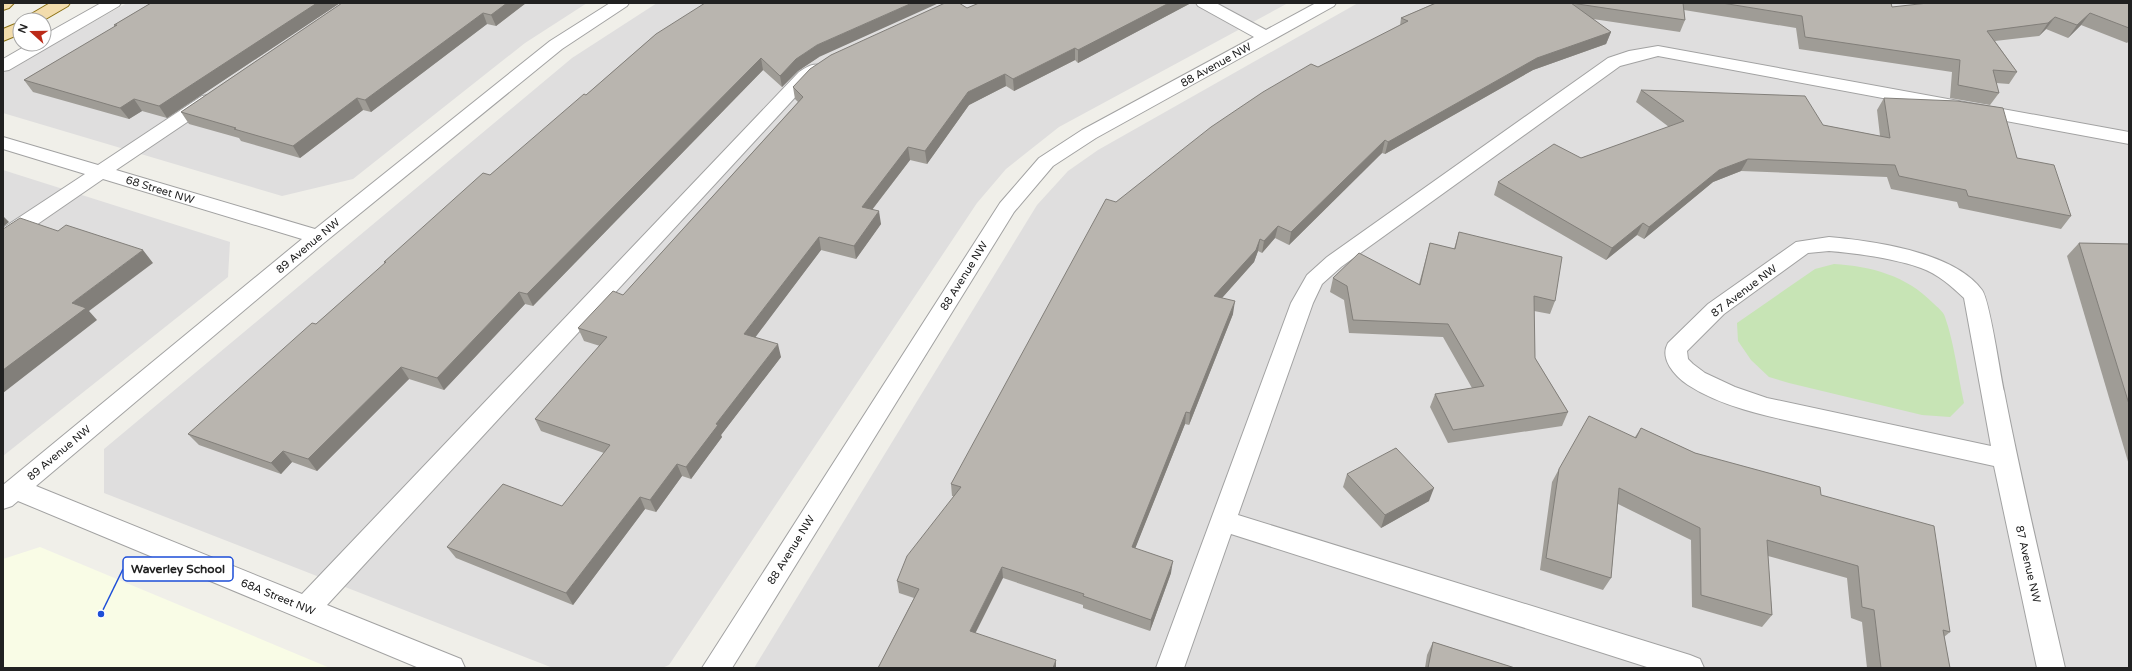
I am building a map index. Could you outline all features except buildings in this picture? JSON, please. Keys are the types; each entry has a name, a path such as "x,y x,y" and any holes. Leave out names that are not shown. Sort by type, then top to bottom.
{"main road":[{"path":"46,12 62,3"},
{"path":"3,36 12,31"}],"street":[{"path":"52,37 113,3"},
{"name":"89 Avenue NW","path":"10,494 318,237 556,45 621,3"},
{"path":"1204,3 1266,37"},
{"name":"88 Avenue NW","path":"716,668 1007,208 1046,162 1089,134 1328,3"},
{"path":"1170,668 1302,303 1314,280 1334,262 1614,62 1635,55 1658,51 2129,138"},
{"path":"3,66 27,52"},
{"path":"306,609 805,76 833,59"},
{"path":"3,238 221,92"},
{"name":"68 Street NW","path":"3,142 318,237"},
{"name":"87 Avenue NW","path":"2005,459 1775,408 1734,396 1705,384 1683,370 1677,363 1675,356 1676,350 1716,309 1804,247 1829,244 1851,246 1927,262 1955,277 1974,296 2005,459 2051,668"},
{"name":"68A Street NW","path":"10,494 306,609 451,668"},
{"path":"1223,521 1690,668"}],"shaded area":[{"path":"127,3 587,3 525,43 353,179 282,196 3,113 3,73 40,52 52,52 52,45"},
{"path":"657,3 1288,3 1059,127 1006,169 977,203 669,665 662,668 553,668 104,493 104,449 572,58"},
{"path":"1358,3 2129,3 2129,668 754,668 1037,205 1068,171 1098,150"},
{"path":"3,170 230,242 228,277 3,456"},
{"path":"40,547 330,668 3,668 3,559"}],"green space":[{"path":"1834,264 1875,270 1900,279 1923,294 1943,313 1951,337 1964,403 1950,417 1922,415 1789,383 1769,377 1751,360 1738,341 1737,323 1815,269"}],"place":[{"name":"Waverley School","path":"101,614"}]}
